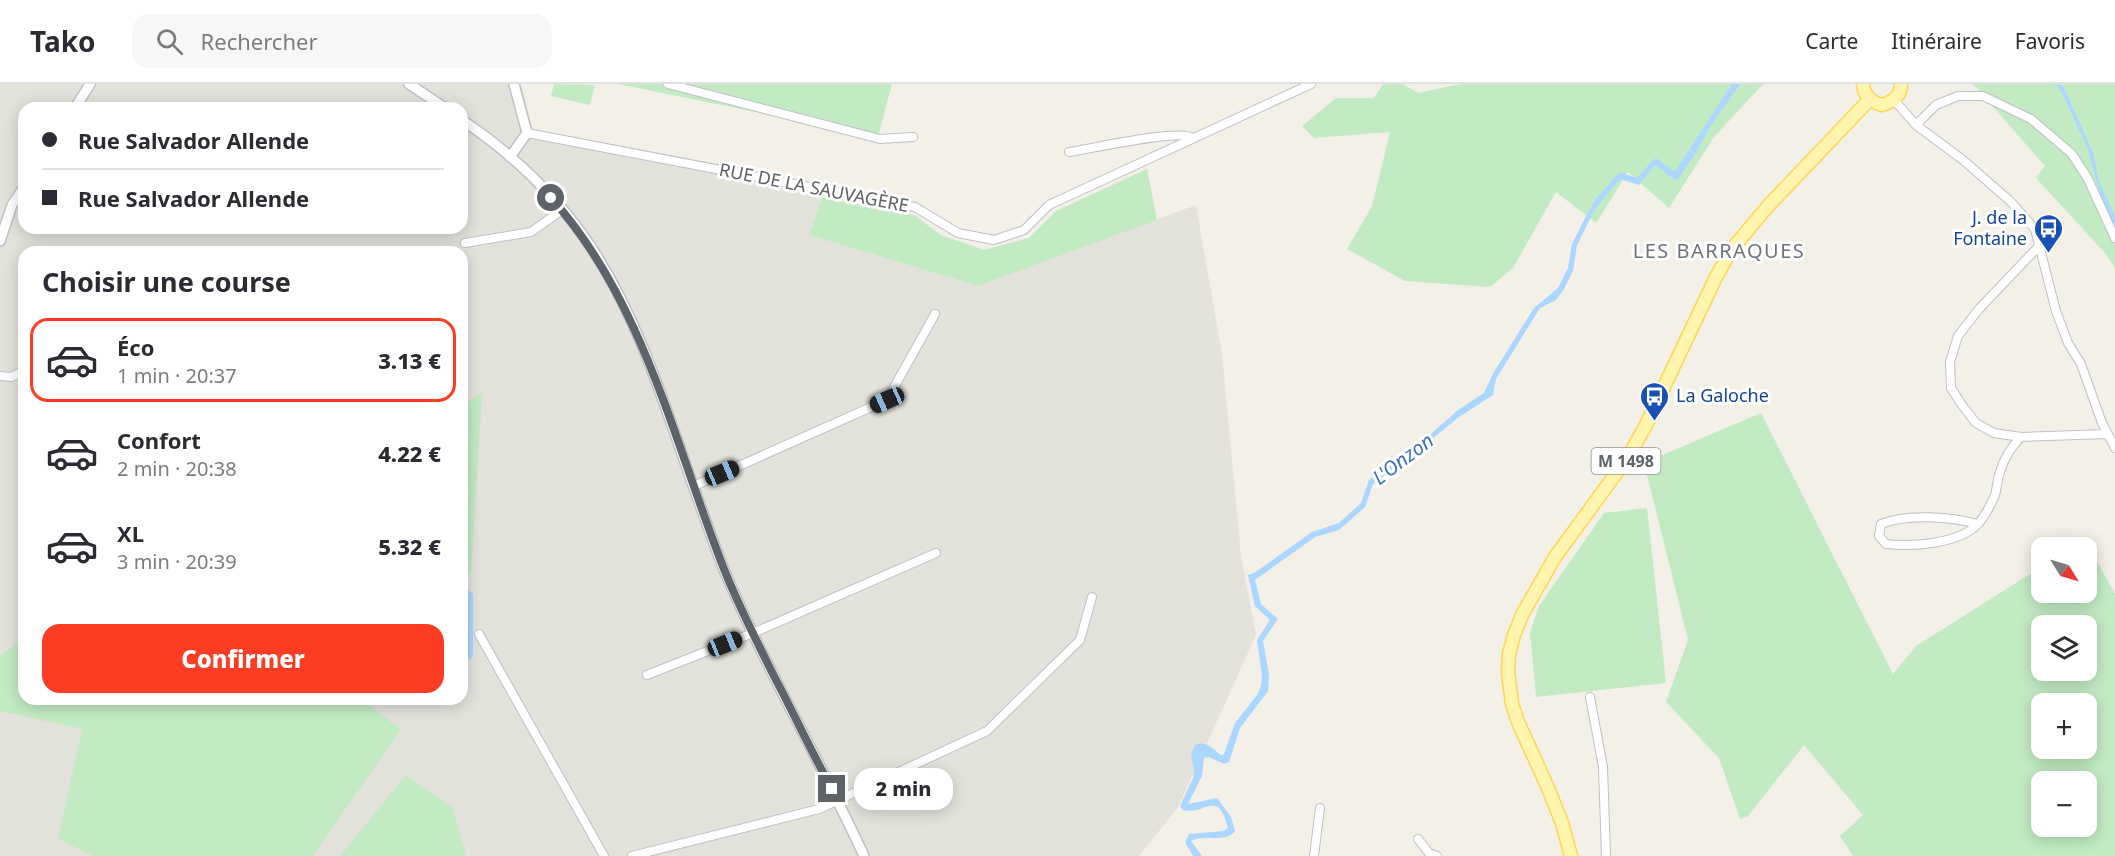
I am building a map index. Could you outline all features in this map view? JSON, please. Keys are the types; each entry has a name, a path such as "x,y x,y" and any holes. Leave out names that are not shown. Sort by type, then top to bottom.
{"main road":[{"path":"1863,84 1865,93 1870,99 1882,105 1894,100 1901,90 1901,84"},
{"name":"M 1498","path":"1571,856 1562,823 1512,704 1509,690 1509,654 1518,624 1555,557 1628,457 1732,249 1768,206 1870,99"}],"street":[{"path":"79,102 90,84"},
{"path":"409,84 436,102"},
{"path":"510,157 527,134 514,84"},
{"path":"668,84 880,139 914,137"},
{"name":"RUE DE LA SAUVAGÈRE","path":"527,134 915,207 958,233 994,240 1024,230 1049,205 1311,84"},
{"path":"1916,125 1936,105 1958,96 1983,96 2031,119 2072,154 2088,179 2115,238"},
{"path":"1894,100 1916,125 1963,160 2010,201 2035,228 2056,312 2068,343 2081,364 2115,448"},
{"path":"468,125 510,157 562,210 592,248 623,305 650,367 724,571 864,856"},
{"path":"1069,152 1172,134 1189,135 1193,138"},
{"path":"0,241 12,205 18,196"},
{"path":"465,243 531,232 562,210"},
{"path":"2040,245 1979,309 1958,336 1950,362 1951,388 1976,423 1994,433 2021,437 2108,434"},
{"path":"694,486 887,400 935,315"},
{"path":"0,376 11,377 18,374"},
{"path":"1978,524 1942,517 1896,518 1881,524 1879,536 1886,544 1911,544 1954,539 1978,524 1995,496 2000,472 2010,448 2021,437"},
{"path":"647,675 753,633 936,553"},
{"path":"632,856 839,802 987,731 1080,640 1092,597"},
{"path":"479,634 604,856"},
{"path":"1590,697 1603,767 1606,856"},
{"path":"1314,856 1320,808"},
{"path":"1418,839 1429,853 1437,856"}],"shaded area":[{"path":"0,84 521,84 534,134 822,197 809,235 978,286 1196,205 1222,354 1241,556 1256,635 1178,807 1139,856 0,856"}],"green space":[{"path":"554,84 595,85 590,105 551,96"},
{"path":"618,84 892,84 878,137"},
{"path":"1383,84 1403,84 1418,93 1461,84 1763,84 1714,137 1669,208 1628,172 1596,223 1556,192 1513,268 1490,287 1405,281 1347,249 1372,206 1390,132 1314,138 1302,126 1336,98 1374,98"},
{"path":"1973,84 2115,84 2115,268 2105,253 2036,178 2045,166"},
{"path":"1147,169 1157,220 978,286 809,235 822,197 914,215 941,235 984,250 1029,238 1056,211"},
{"path":"482,392 471,572 468,575 468,402"},
{"path":"1761,413 1893,674 1916,646 2031,573 2031,603 2097,603 2097,562 2115,594 2115,856 1853,856 1840,836 1863,815 1804,745 1748,816 1740,819 1719,758 1666,702 1688,640 1647,475 1653,459"},
{"path":"1647,508 1666,683 1536,697 1530,632 1539,606 1604,513"},
{"path":"18,642 18,705 368,705 401,729 313,856 93,856 58,839 82,729 0,711 0,656"},
{"path":"406,775 453,808 466,856 340,856"}],"water":[{"name":"L'Onzon","path":"1732,84 1740,84 1678,179 1675,180 1655,165 1639,185 1620,179 1595,209 1577,245 1573,271 1564,289 1556,300 1540,308 1496,379 1493,395 1459,417 1373,484 1365,507 1339,530 1315,537 1255,580 1261,604 1278,619 1263,641 1269,675 1268,691 1240,728 1229,762 1224,764 1209,757 1204,758 1202,776 1188,804 1217,798 1231,817 1235,831 1227,837 1191,841 1202,856 1193,856 1185,842 1189,834 1223,831 1228,828 1220,809 1215,806 1191,811 1183,810 1180,806 1193,778 1191,754 1195,745 1202,743 1221,755 1224,754 1235,723 1257,695 1261,686 1262,676 1257,640 1270,620 1255,606 1248,575 1312,532 1339,523 1361,503 1369,480 1424,440 1458,410 1484,393 1494,372 1534,308 1558,288 1568,268 1572,244 1595,200 1618,174 1622,173 1637,178 1654,159 1658,159 1673,171 1676,170"},
{"path":"2055,84 2063,86 2094,155 2098,179 2115,217 2115,227 2099,190 2087,147 2062,93"},
{"path":"468,590 473,594 473,653 471,659 468,660"}],"place":[{"name":"J. de la Fontaine","path":"2048,254"},
{"name":"La Galoche","path":"1655,422"}],"district":[{"name":"LES BARRAQUES","path":"1719,251"}],"route":[{"path":"551,198 592,248 632,323 724,571 832,789"}]}
